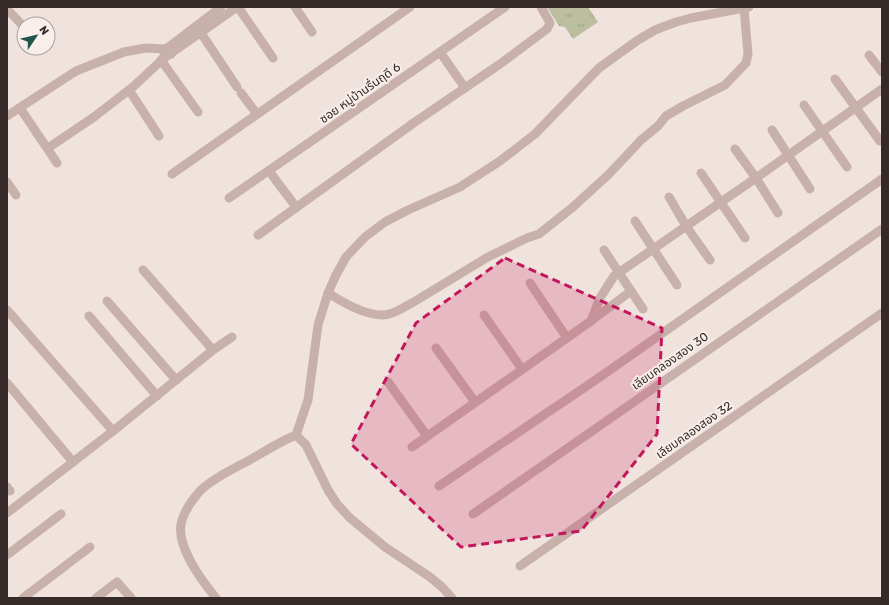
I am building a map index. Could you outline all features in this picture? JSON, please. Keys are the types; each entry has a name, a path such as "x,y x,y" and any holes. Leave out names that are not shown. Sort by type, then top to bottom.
{"street":[{"path":"48,148 94,117 129,90 165,55 221,7"},
{"path":"165,55 201,33 238,7 273,58"},
{"path":"295,7 312,32"},
{"path":"172,174 410,7"},
{"name":"ซอย หมู่บ้านรื่นฤดี 6","path":"229,198 505,7"},
{"path":"258,235 500,64 547,29 550,23 541,7"},
{"path":"216,598 202,581 188,555 181,536 182,521 189,507 200,491 240,465 296,435 308,400 318,325 328,293 346,257 364,237 385,222 460,187 510,154 535,134 599,68 623,50 655,30 691,18 746,7 748,54 746,63 725,85 688,103 666,116 658,126 641,140 608,175 568,211 539,234 527,238 488,257 412,303 399,310 384,315 370,313 356,308 328,293"},
{"path":"7,9 16,19"},
{"path":"201,33 257,114"},
{"path":"7,116 76,71 124,52 146,48 165,55 198,112"},
{"path":"440,52 465,88"},
{"path":"869,55 882,72"},
{"path":"835,79 880,142"},
{"path":"591,321 600,298 614,276 882,89"},
{"path":"129,90 159,136"},
{"path":"804,105 847,167"},
{"path":"20,108 57,163"},
{"path":"772,130 810,189"},
{"path":"735,149 756,178 778,213"},
{"path":"269,171 296,208"},
{"path":"701,173 744,238"},
{"path":"439,486 600,377 882,179"},
{"path":"7,182 16,195"},
{"path":"669,197 686,226 710,260"},
{"path":"635,221 677,285"},
{"name":"เลียบคลองสอง 30","path":"473,514 882,229"},
{"path":"604,250 630,291 644,309"},
{"path":"143,270 213,350"},
{"path":"530,283 567,338"},
{"path":"412,447 591,321 630,291"},
{"path":"107,301 176,380"},
{"path":"7,310 113,432"},
{"name":"เลียบคลองสอง 32","path":"520,566 882,313"},
{"path":"484,315 522,369"},
{"path":"88,316 157,396"},
{"path":"7,513 113,432 213,350 232,337"},
{"path":"436,348 475,402"},
{"path":"388,382 427,436"},
{"path":"7,383 74,462"},
{"path":"296,435 306,445 328,490 337,504 350,518 385,547 430,577 452,598"},
{"path":"7,555 61,514"},
{"path":"23,598 90,547"},
{"path":"96,598 117,582 131,598"}],"highlighted area":[{"path":"505,258 662,328 657,434 581,531 461,547 351,444 416,323"}],"green space":[{"path":"547,7 588,7 598,22 573,39 565,27 559,26"}]}
